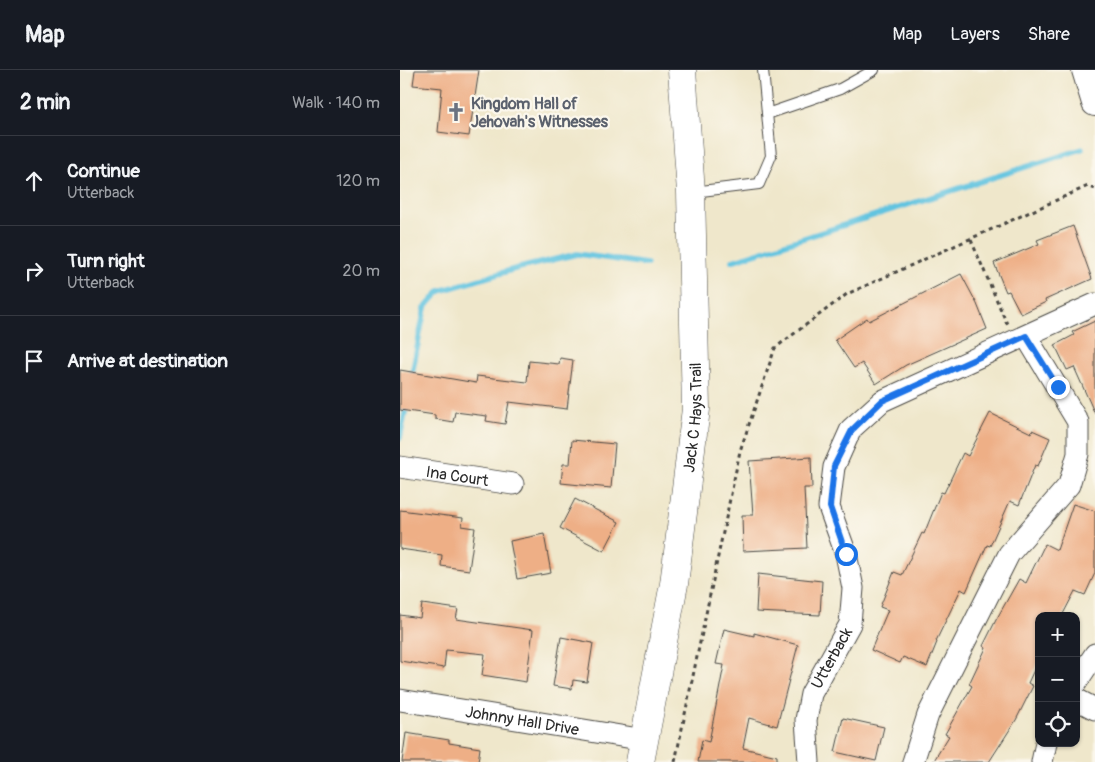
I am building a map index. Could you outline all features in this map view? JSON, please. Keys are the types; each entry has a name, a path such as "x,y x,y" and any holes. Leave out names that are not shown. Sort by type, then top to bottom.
{"main road":[{"name":"Jack C Hays Trail","path":"643,751 674,584 696,409 690,192 682,70"}],"street":[{"path":"1085,70 1095,103"},
{"name":"Utterback","path":"809,762 806,720 811,694 850,624 853,588 846,554 830,507 834,466 852,430 882,401 1095,304"},
{"path":"913,762 928,715 1009,554 1069,485 1078,454 1078,422 1020,338"},
{"name":"Ina Court","path":"400,467 513,484"},
{"path":"1080,677 1095,654"},
{"name":"Johnny Hall Drive","path":"400,700 643,751"},
{"path":"1080,701 1095,709"},
{"path":"1042,762 1045,747"}],"lane":[{"path":"690,192 760,184 771,156 763,70"},
{"path":"767,114 840,89 874,70"}],"path":[{"path":"675,762 740,451 775,348 847,294 1088,186 1095,189"},
{"path":"971,240 1020,338"}],"building":[{"name":"Kingdom Hall of Jehovah's Witnesses","path":"415,70 479,70 469,136 438,132 442,88 413,85"},
{"path":"1073,226 1092,279 1045,300 1046,302 1021,314 1009,291 1006,292 994,263 1039,244 1037,240"},
{"path":"961,274 977,304 987,329 906,365 876,384 862,363 854,368 835,340 867,318 869,321"},
{"path":"1095,321 1095,414 1074,367 1067,370 1055,345 1074,335 1072,332"},
{"path":"560,358 573,360 567,409 509,402 505,424 486,421 487,416 455,412 453,422 435,419 435,415 400,410 400,370 476,383 477,376 527,382 529,361 559,364"},
{"path":"990,413 1031,433 1032,430 1050,438 1038,466 1035,465 1019,505 1010,501 990,546 987,545 966,592 961,589 936,641 927,667 903,657 900,663 871,650 888,610 880,607 894,572 902,575 922,533 924,534 941,492 944,493 963,453 968,456"},
{"path":"572,440 615,444 611,488 561,483 563,464 570,464"},
{"path":"811,457 812,488 804,488 807,548 743,551 742,515 753,515 749,461"},
{"path":"575,499 619,522 604,551 560,528"},
{"path":"1073,504 1095,511 1095,573 1085,595 1075,591 1064,612 1035,612 1035,668 1028,683 1033,686 1016,720 989,762 933,762 949,736 945,734 972,686 969,684 986,648 983,646 1019,579 1026,583 1045,544 1057,550"},
{"path":"400,510 463,518 462,526 475,528 469,570 441,566 442,555 400,549"},
{"path":"544,534 551,573 517,579 510,541"},
{"path":"758,574 822,581 820,615 756,612"},
{"path":"422,604 458,609 456,619 533,630 526,682 482,675 485,654 446,650 444,668 400,661 400,615 420,618"},
{"path":"724,629 754,636 754,633 798,645 777,726 749,718 743,748 777,756 777,762 698,762 702,740 709,742 724,665 716,664"},
{"path":"561,637 593,643 587,682 573,680 572,689 553,686"},
{"path":"843,718 884,727 876,761 835,752"},
{"path":"406,733 449,740 449,743 480,748 478,762 402,762"}],"waterway":[{"path":"732,261 1082,149"},
{"path":"411,379 425,308 440,291 515,269 577,254 647,264"},
{"path":"400,438 407,403"}],"place":[{"name":"Kingdom Hall of Jehovah's Witnesses","path":"456,112"}],"route":[{"path":"846,554 830,507 834,466 852,430 882,401 1026,336 1058,387"}]}
